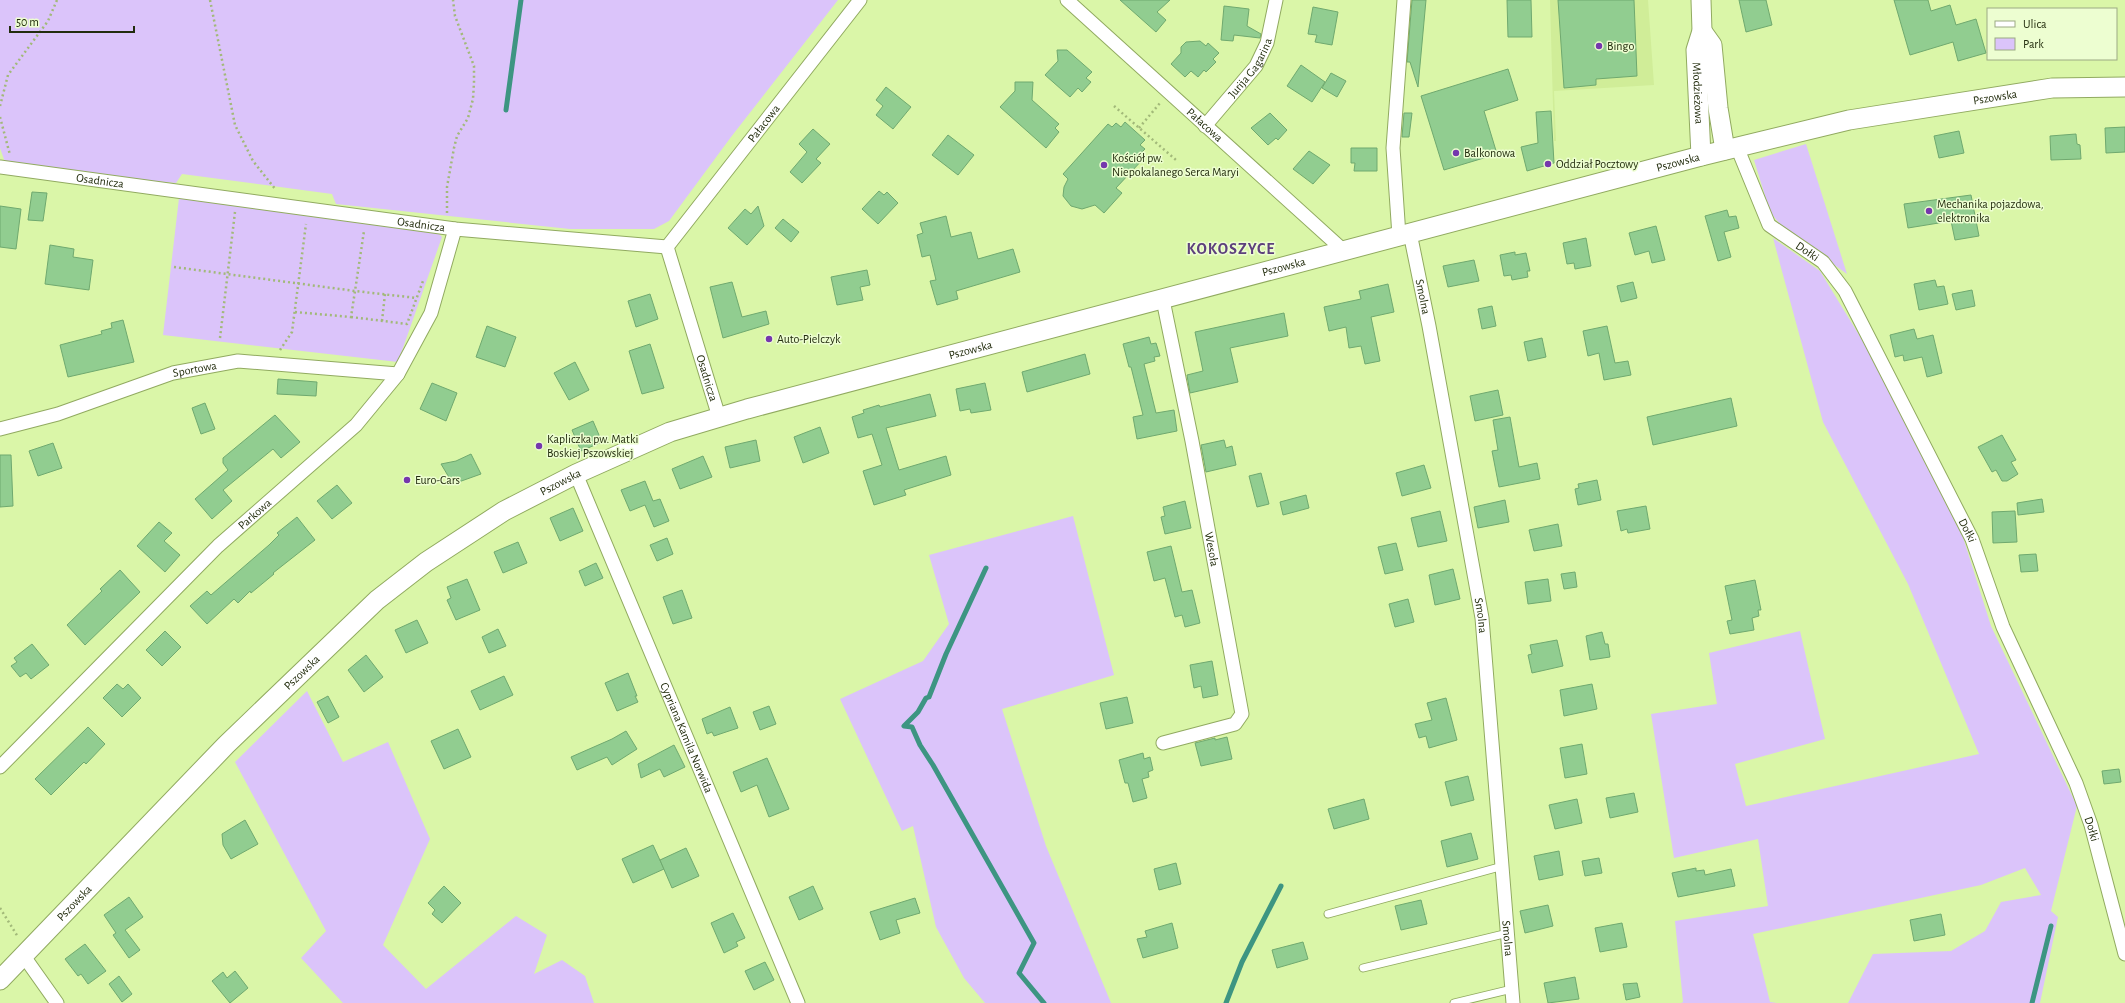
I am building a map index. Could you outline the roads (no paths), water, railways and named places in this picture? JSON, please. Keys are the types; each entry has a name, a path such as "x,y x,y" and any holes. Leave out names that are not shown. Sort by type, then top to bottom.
{"main road":[{"name":"Młodzieżowa","path":"1701,0 1702,31 1696,50 1701,156"},
{"name":"Młodzieżowa","path":"1702,31 1712,45 1718,108 1731,149"},
{"name":"Pszowska","path":"0,980 22,948 226,745 377,600 426,562 504,511 576,474 670,432 719,417 1163,300 1343,250 1701,156 1849,120 2052,88 2125,87"}],"street":[{"name":"Pałacowa","path":"667,247 860,0"},
{"name":"Pałacowa","path":"1067,0 1343,250"},
{"name":"Jurija Gagarina","path":"1205,126 1256,66 1267,43 1276,0"},
{"name":"Smolna","path":"1404,0 1393,148 1404,234 1440,386 1482,618 1503,866 1512,1003"},
{"name":"Dołki","path":"1731,149 1769,225 1822,262 1845,291 1972,539 2003,627 2076,783 2090,825 2125,954"},
{"name":"Osadnicza","path":"0,167 452,228 667,247 719,417"},
{"name":"Parkowa","path":"0,767 218,546 356,425 398,374 431,313 452,228"},
{"name":"Wesoła","path":"1163,300 1192,441 1242,714 1235,724 1163,743"},
{"name":"Sportowa","path":"0,429 58,414 173,373 238,361 398,374"},
{"name":"Cypriana Kamila Norwida","path":"576,474 798,1003"},
{"path":"22,948 58,1003"}],"lane":[{"path":"1328,914 1503,866"},
{"path":"1364,968 1508,933"},
{"path":"1454,1003 1512,989"}],"waterway":[{"path":"506,110 521,0"},
{"path":"986,568 946,654 929,697 926,698 918,712 904,726 912,727 920,745 933,765 1034,943 1019,973 1044,1003"},
{"path":"1226,1003 1242,962 1281,886"},
{"path":"2032,1003 2051,926"}],"place":[{"name":"Bingo","path":"1599,46"},
{"name":"Balkonowa","path":"1456,153"},
{"name":"Oddział Pocztowy","path":"1548,164"},
{"name":"Kościół pw. Niepokalanego Serca Maryi","path":"1104,165"},
{"name":"Mechanika pojazdowa, elektronika","path":"1929,211"},
{"name":"Auto-Pielczyk","path":"769,339"},
{"name":"Kapliczka pw. Matki Boskiej Pszowskiej","path":"539,446"},
{"name":"Euro-Cars","path":"407,480"}],"district":[{"name":"KOKOSZYCE","path":"1231,249"}]}
